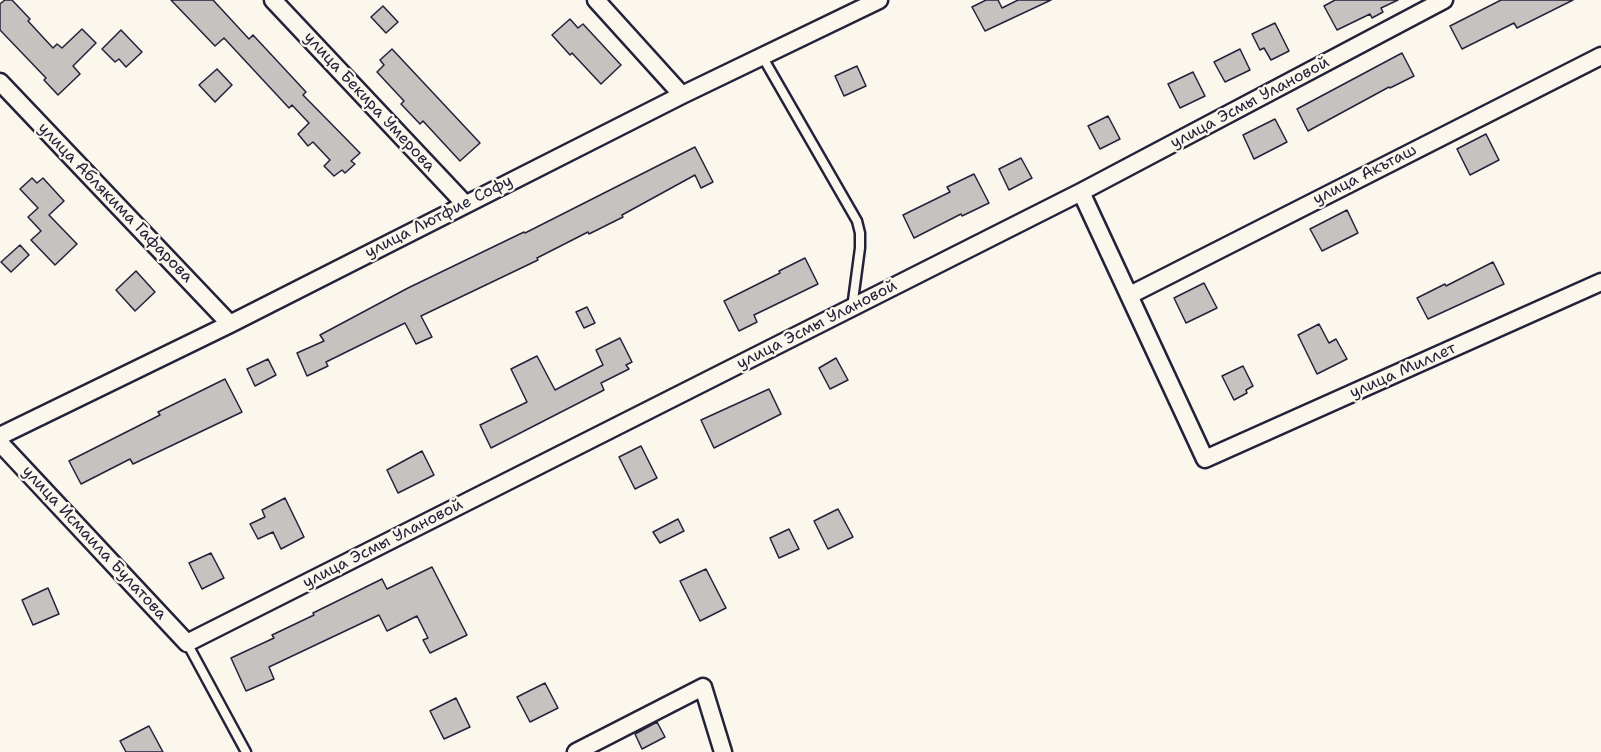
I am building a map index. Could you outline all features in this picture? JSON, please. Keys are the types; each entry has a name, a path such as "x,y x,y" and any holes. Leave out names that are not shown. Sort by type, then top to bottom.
{"street":[{"name":"улица Бекира Умерова","path":"273,0 465,204"},
{"path":"596,0 682,95"},
{"name":"улица Лютфие Софу","path":"0,436 230,324 682,95 879,0"},
{"name":"улица Эсмы Улановой","path":"187,643 1081,192 1444,0"},
{"name":"улица Акъташ","path":"1130,295 1601,56"},
{"name":"улица Аблякима Гафарова","path":"0,82 230,324"},
{"path":"1081,192 1130,295"},
{"name":"улица Миллет","path":"1130,295 1205,459 1601,282"},
{"name":"улица Исмаила Булатова","path":"0,443 187,643"},
{"path":"576,752 703,687 723,752"}],"lane":[{"path":"762,56 857,221 860,248 852,308"},
{"path":"187,643 246,752"}],"building":[{"path":"5,0 12,0 53,48 57,44 62,48 82,29 96,43 73,66 80,74 58,95 44,80 46,78 0,30 0,4"},
{"path":"171,0 213,0 249,39 253,35 306,92 303,95 360,153 351,161 355,164 345,173 342,170 334,176 324,166 330,160 313,142 308,146 298,134 309,123 292,105 289,108 224,38 215,46"},
{"path":"986,0 998,0 1002,8 1018,0 1051,0 985,31 972,7"},
{"path":"1335,0 1398,0 1381,8 1383,12 1372,18 1370,14 1337,30 1324,6"},
{"path":"1501,0 1573,0 1517,28 1514,23 1462,49 1450,26"},
{"path":"383,6 398,22 386,33 371,17"},
{"path":"570,19 578,28 583,24 621,65 601,84 552,35"},
{"path":"1275,23 1289,51 1271,60 1264,48 1260,50 1252,34"},
{"path":"121,30 142,52 126,67 119,59 115,62 102,49"},
{"path":"392,49 480,143 460,161 423,121 420,124 401,104 404,101 377,72 384,65 380,60"},
{"path":"1240,49 1250,70 1225,82 1214,62"},
{"path":"1402,53 1414,76 1308,131 1297,109"},
{"path":"857,66 866,86 844,96 835,76"},
{"path":"217,69 232,85 215,102 199,85"},
{"path":"1193,72 1205,96 1180,108 1168,84"},
{"path":"1108,116 1120,139 1100,149 1088,126"},
{"path":"1275,119 1287,142 1254,159 1243,135"},
{"path":"1486,134 1499,160 1470,175 1457,149"},
{"path":"695,147 713,182 701,188 695,175 622,215 623,217 589,234 588,232 537,258 538,260 421,316 432,337 416,344 405,323 326,362 328,366 307,376 297,353 324,341 320,335 408,288 525,233"},
{"path":"1021,158 1032,178 1009,190 999,169"},
{"path":"974,174 989,203 962,216 961,214 914,238 903,215 950,192 947,187"},
{"path":"32,178 37,183 43,178 64,201 49,215 77,244 55,265 31,240 41,231 28,217 38,208 20,189"},
{"path":"1347,210 1358,233 1322,251 1310,229"},
{"path":"20,245 29,255 11,272 1,262"},
{"path":"805,258 818,284 754,315 757,322 739,331 724,301"},
{"path":"1493,262 1504,284 1428,319 1417,298"},
{"path":"136,271 155,292 135,311 116,290"},
{"path":"1204,283 1217,308 1186,323 1174,298"},
{"path":"587,307 595,323 584,328 576,312"},
{"path":"1319,324 1329,343 1336,339 1347,359 1317,374 1298,335"},
{"path":"620,338 632,362 626,365 629,369 601,383 604,390 491,448 480,425 527,402 511,369 537,356 555,390 603,365 596,350"},
{"path":"836,358 848,380 830,389 819,368"},
{"path":"268,359 276,375 255,386 247,369"},
{"path":"1243,366 1253,386 1246,390 1247,393 1234,400 1222,376"},
{"path":"225,379 242,412 133,464 130,459 81,484 69,461 160,415 158,412"},
{"path":"769,389 781,414 714,448 701,420"},
{"path":"641,446 657,478 635,489 619,457"},
{"path":"422,451 434,475 398,493 387,470"},
{"path":"285,498 304,537 281,549 273,532 258,539 250,524 265,517 262,510"},
{"path":"838,509 853,537 828,549 814,521"},
{"path":"678,519 684,531 660,543 653,532"},
{"path":"789,529 799,549 779,558 770,538"},
{"path":"211,553 224,578 202,589 189,563"},
{"path":"432,567 467,635 430,653 423,640 428,638 417,616 387,631 379,615 269,667 274,679 246,691 231,658 274,638 272,635 382,579 387,589"},
{"path":"706,569 726,608 700,621 680,581"},
{"path":"48,588 59,614 33,625 22,600"},
{"path":"545,683 558,708 530,722 517,697"},
{"path":"456,698 470,727 444,739 430,711"},
{"path":"657,722 665,737 642,749 635,734"},
{"path":"149,726 163,752 126,752 120,741"}]}
